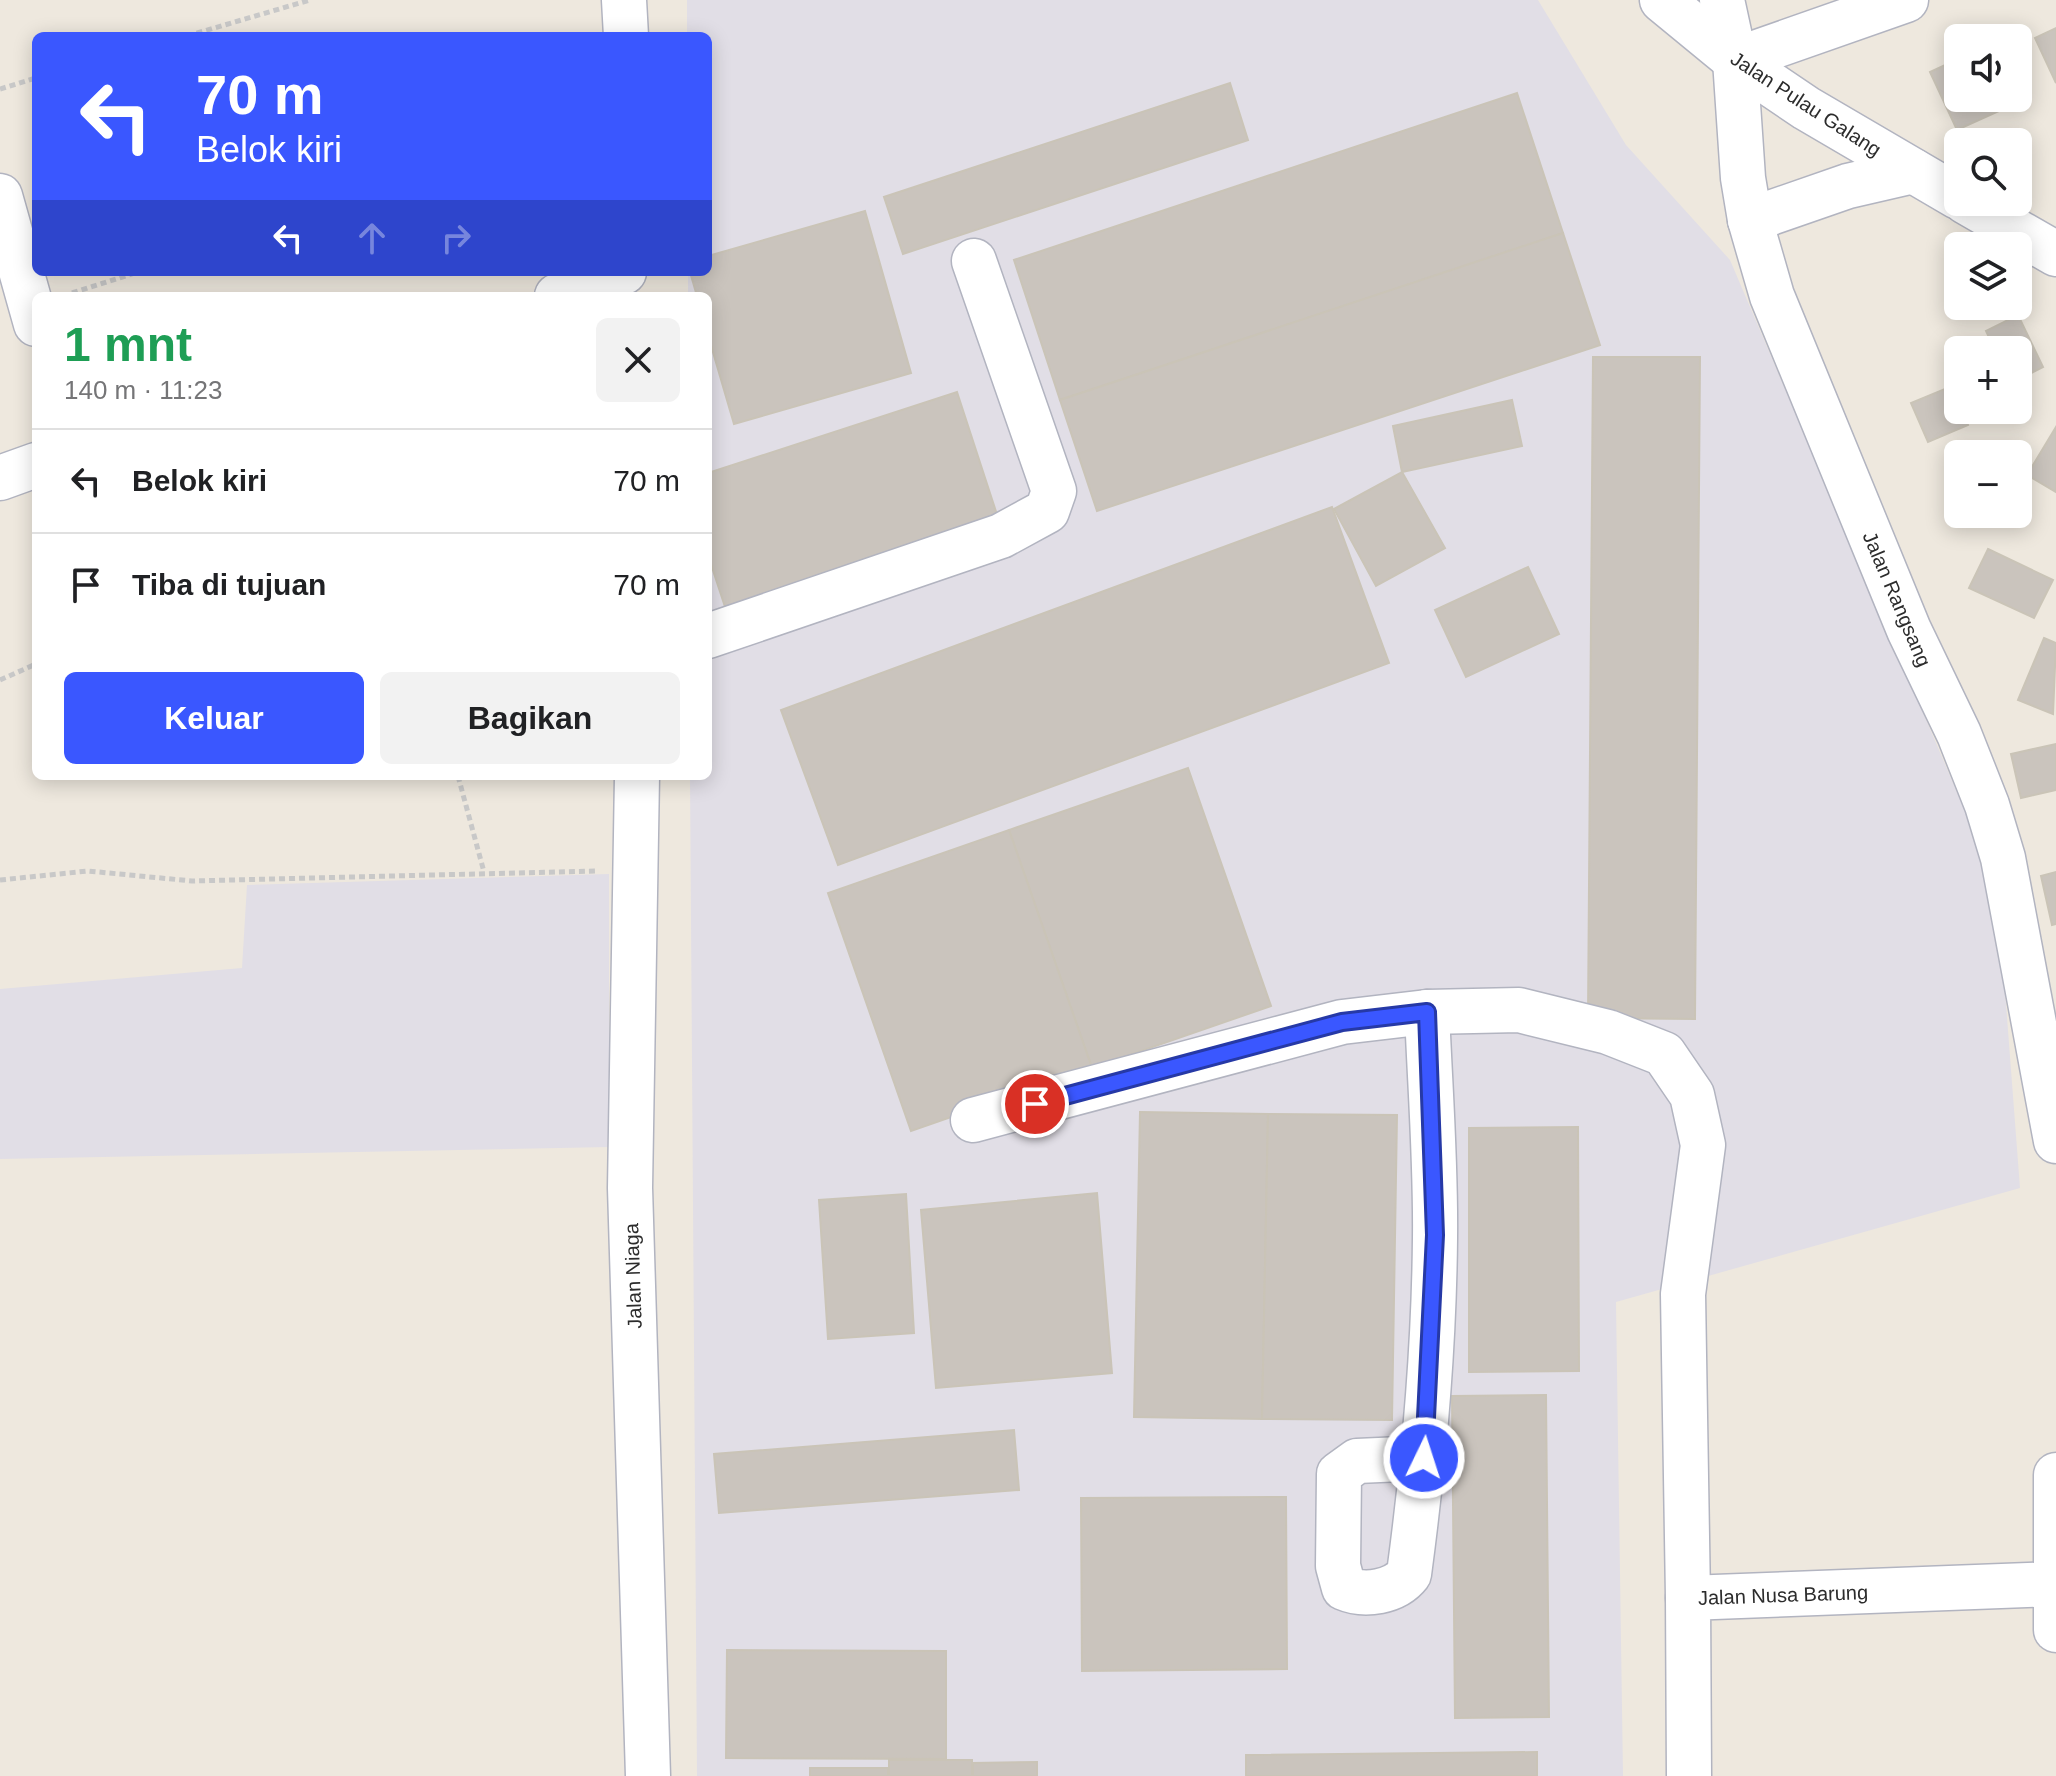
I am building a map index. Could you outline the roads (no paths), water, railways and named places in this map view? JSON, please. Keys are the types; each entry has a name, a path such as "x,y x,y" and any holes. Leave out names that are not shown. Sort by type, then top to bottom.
{"street":[{"path":"624,0 626,32"},
{"name":"Jalan Pulau Galang","path":"1662,0 1735,60 1806,108 1944,189"},
{"name":"Jalan Rangsang","path":"1722,0 1735,60 1743,178 1750,220 1772,296 1909,630 1959,734 1987,805 2003,858 2056,1141"},
{"path":"1735,60 1906,0"},
{"path":"1750,220 1848,186 1913,171"},
{"path":"0,196 32,310"},
{"path":"1990,216 2056,254"},
{"path":"712,635 1001,536 1047,511 1054,491 974,261"},
{"path":"568,292 613,276"},
{"path":"0,478 32,466"},
{"name":"Jalan Niaga","path":"637,780 630,1188 648,1776"},
{"path":"973,1120 1342,1022 1427,1012 1519,1010 1608,1032 1664,1054 1692,1095 1703,1145 1683,1294 1688,1598"},
{"path":"1424,1458 1435,1235 1427,1012"},
{"path":"2056,1475 2056,1630"},
{"name":"Jalan Nusa Barung","path":"1689,1776 1688,1598 2055,1584"}]}
